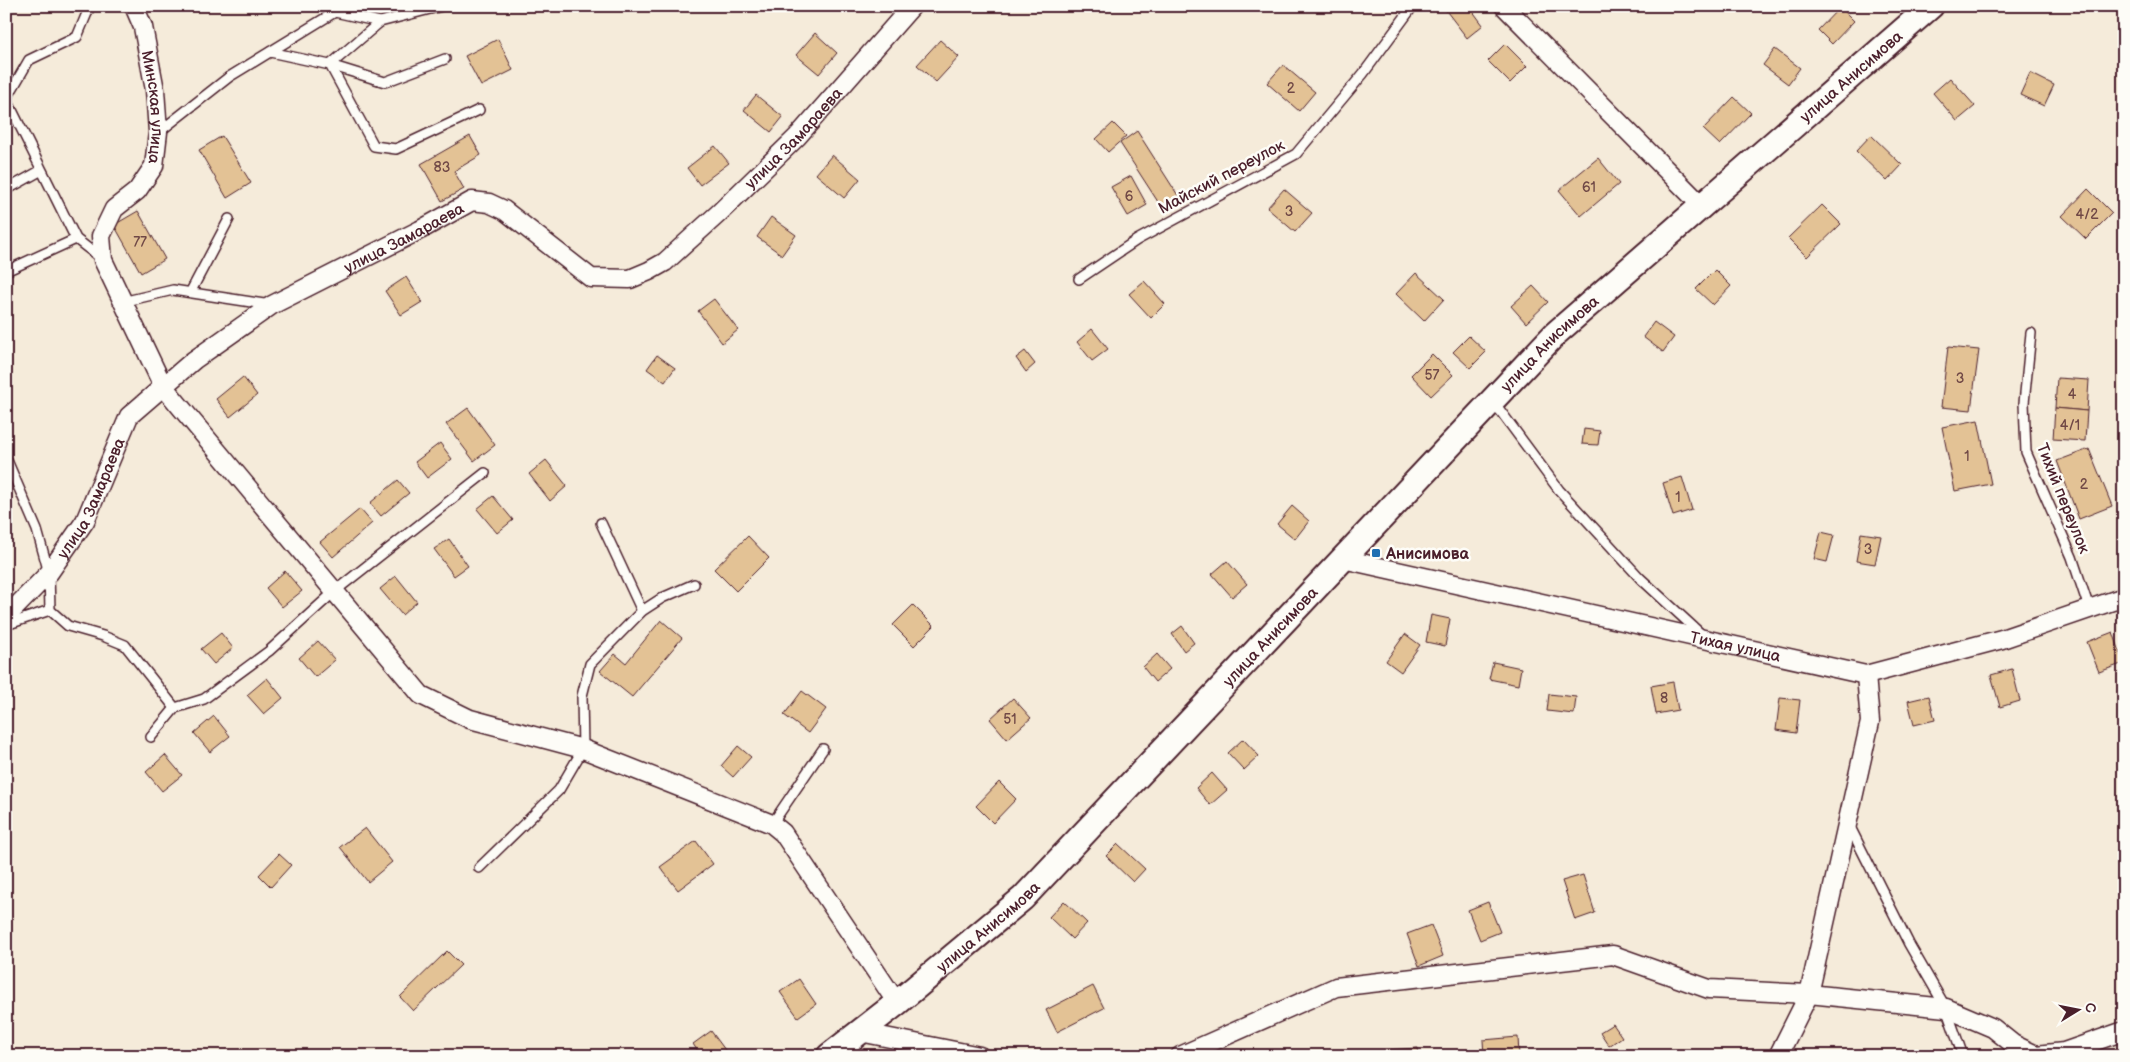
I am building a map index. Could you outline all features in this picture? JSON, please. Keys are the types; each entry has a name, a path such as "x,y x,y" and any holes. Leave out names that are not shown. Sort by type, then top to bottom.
{"street":[{"name":"Минская улица","path":"134,6 143,27 155,90 158,132 154,166 137,191 114,209 101,236 103,260 163,386 421,695 470,719 583,750 772,824"},
{"name":"улица Замараева","path":"6,617 48,573 86,521 129,416 210,348 272,305 420,230 472,201 489,203 504,210 591,278 630,279 649,271 665,262 719,214 797,137 912,6"},
{"path":"1504,6 1702,206"},
{"name":"улица Анисимова","path":"829,1056 897,1003 1023,898 1555,334 1931,6"},
{"name":"Тихая улица","path":"1343,559 1866,675 2002,639 2090,611 2124,597"},
{"path":"1778,1056 1809,994 1846,820 1870,722 1866,675"},
{"path":"772,824 783,833 897,1003"},
{"path":"1180,1056 1336,987 1613,955 1708,989 1809,994 1946,1008 1993,1028 2013,1044 2036,1056 2064,1052 2124,1031"},
{"path":"860,1032 980,1056"}],"lane":[{"path":"90,6 77,36 29,60 7,98 40,171 76,239 103,260"},
{"path":"330,65 380,22 442,6"},
{"name":"Майский переулок","path":"1080,280 1137,240 1296,154 1363,74 1413,6"},
{"path":"158,132 229,78 334,12 380,22"},
{"path":"270,52 330,65 385,82 445,59"},
{"path":"330,65 374,146 396,149 479,110"},
{"path":"6,190 40,171"},
{"path":"190,291 229,219"},
{"path":"6,271 76,239"},
{"path":"122,302 173,290 190,291 272,305"},
{"name":"Тихий переулок","path":"2031,333 2024,403 2026,452 2072,558 2090,611"},
{"path":"1493,400 1558,490 1640,578 1708,640"},
{"path":"6,458 36,530 48,573 50,610 68,626 126,645 175,708"},
{"path":"150,737 175,708 204,699 269,651 335,591 485,473"},
{"path":"601,523 642,611"},
{"path":"479,868 559,790 583,750 582,696 590,664 642,611 662,598 694,584"},
{"path":"6,625 50,610"},
{"path":"772,824 823,748"},
{"path":"1846,820 1909,944 1946,1008 1963,1056"}],"building":[{"path":"1446,6 1469,6 1483,25 1467,38 1444,8"},
{"path":"1840,7 1854,21 1832,44 1818,30"},
{"path":"815,33 837,53 819,74 796,55"},
{"path":"498,39 513,70 481,86 465,56"},
{"path":"940,40 959,57 936,82 917,65"},
{"path":"1505,44 1527,66 1510,83 1488,61"},
{"path":"1775,49 1800,68 1788,84 1763,65"},
{"path":"1283,65 1315,92 1299,111 1267,83"},
{"path":"2030,73 2054,85 2044,106 2020,95"},
{"path":"1950,78 1975,106 1957,121 1933,93"},
{"path":"756,95 783,117 771,132 744,110"},
{"path":"1734,97 1751,113 1720,145 1703,129"},
{"path":"1113,123 1126,136 1108,152 1096,139"},
{"path":"1137,131 1179,197 1162,208 1120,143"},
{"path":"1871,135 1902,165 1887,181 1856,151"},
{"path":"222,136 251,183 227,198 199,150"},
{"path":"470,136 481,155 454,171 464,189 442,201 421,164"},
{"path":"715,146 729,163 700,185 687,168"},
{"path":"832,155 860,179 844,198 816,174"},
{"path":"1598,158 1619,184 1581,216 1559,190"},
{"path":"1131,176 1147,205 1128,216 1111,187"},
{"path":"1284,189 1312,213 1295,232 1267,208"},
{"path":"2088,189 2112,213 2086,239 2062,216"},
{"path":"1822,205 1841,224 1807,257 1788,238"},
{"path":"138,211 165,259 141,273 114,225"},
{"path":"771,217 796,235 782,255 757,237"},
{"path":"1715,270 1731,286 1713,305 1696,289"},
{"path":"1416,273 1444,299 1424,321 1396,294"},
{"path":"406,277 422,302 401,315 385,291"},
{"path":"1144,281 1165,304 1151,318 1129,294"},
{"path":"1533,286 1548,302 1526,323 1511,306"},
{"path":"714,299 738,330 722,343 698,311"},
{"path":"1654,322 1674,337 1663,352 1643,337"},
{"path":"1092,329 1108,349 1092,361 1077,342"},
{"path":"1469,336 1486,352 1470,368 1453,352"},
{"path":"1948,347 1979,350 1971,410 1941,407"},
{"path":"1025,351 1035,364 1026,372 1016,358"},
{"path":"1432,354 1453,375 1431,396 1411,375"},
{"path":"657,355 675,368 665,382 647,369"},
{"path":"243,377 257,395 230,417 216,399"},
{"path":"2057,378 2089,380 2087,411 2055,408"},
{"path":"468,408 495,445 474,461 446,424"},
{"path":"2055,408 2087,411 2085,441 2053,439"},
{"path":"1978,420 1991,484 1955,491 1942,427"},
{"path":"1584,429 1600,431 1598,445 1582,444"},
{"path":"440,443 452,459 427,478 415,462"},
{"path":"2089,449 2112,506 2079,519 2057,461"},
{"path":"546,460 567,486 550,501 529,474"},
{"path":"1682,477 1692,510 1673,516 1663,483"},
{"path":"398,480 409,493 381,516 370,503"},
{"path":"493,496 513,520 497,533 477,509"},
{"path":"1292,506 1309,521 1295,539 1277,524"},
{"path":"360,509 372,523 333,557 320,542"},
{"path":"1821,532 1834,535 1827,562 1814,559"},
{"path":"1861,533 1881,536 1875,564 1856,561"},
{"path":"748,536 769,558 736,591 714,569"},
{"path":"449,539 468,566 454,576 434,549"},
{"path":"1227,561 1247,584 1232,597 1212,574"},
{"path":"285,571 302,591 282,607 266,588"},
{"path":"396,576 417,602 402,615 380,589"},
{"path":"913,605 934,626 914,646 893,625"},
{"path":"1431,615 1450,619 1445,646 1426,642"},
{"path":"661,620 682,638 632,697 600,671 615,654 626,663"},
{"path":"1182,626 1194,643 1184,651 1172,634"},
{"path":"2113,632 2124,663 2099,672 2087,642"},
{"path":"221,633 233,648 214,664 201,649"},
{"path":"1405,634 1420,645 1401,672 1386,661"},
{"path":"318,641 335,660 315,677 299,658"},
{"path":"1157,654 1170,669 1155,682 1143,667"},
{"path":"1493,662 1521,668 1518,685 1489,679"},
{"path":"2012,669 2020,701 2000,707 1991,675"},
{"path":"267,678 283,698 264,714 247,695"},
{"path":"1673,682 1678,710 1656,714 1651,686"},
{"path":"802,691 826,709 808,733 784,715"},
{"path":"1549,694 1576,697 1574,714 1547,711"},
{"path":"1929,696 1935,720 1914,725 1908,701"},
{"path":"1013,698 1031,718 1007,739 990,719"},
{"path":"1780,698 1800,700 1796,733 1776,730"},
{"path":"214,716 230,736 210,752 194,733"},
{"path":"1243,739 1259,756 1244,770 1228,753"},
{"path":"738,746 751,757 733,777 721,766"},
{"path":"165,755 182,775 162,791 146,772"},
{"path":"1212,773 1227,790 1210,805 1196,788"},
{"path":"999,782 1016,799 993,823 976,806"},
{"path":"365,828 392,862 368,882 340,847"},
{"path":"696,841 713,864 678,890 660,867"},
{"path":"1118,844 1145,869 1133,882 1106,856"},
{"path":"279,854 291,865 271,887 259,875"},
{"path":"1583,875 1595,913 1575,920 1562,881"},
{"path":"1064,901 1087,923 1072,939 1049,917"},
{"path":"1488,902 1500,932 1480,940 1468,910"},
{"path":"1431,925 1443,956 1419,966 1407,934"},
{"path":"447,951 461,965 413,1011 400,997"},
{"path":"799,979 816,1004 798,1017 780,992"},
{"path":"1093,986 1104,1008 1057,1032 1046,1010"},
{"path":"1613,1024 1622,1037 1609,1046 1600,1032"},
{"path":"711,1031 728,1054 725,1056 701,1056 693,1044"},
{"path":"1518,1037 1519,1056 1484,1056 1483,1040"},
{"path":"1418,1048 1419,1056 1385,1056 1385,1050"}],"place":[{"name":"Анисимова","path":"1376,553"}]}
